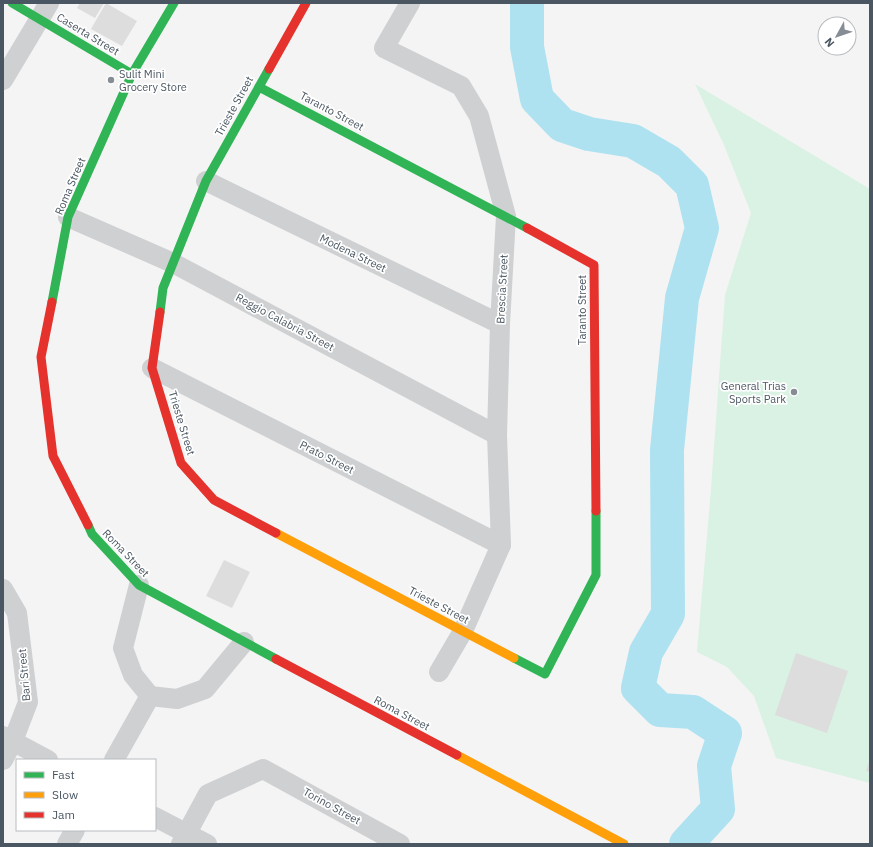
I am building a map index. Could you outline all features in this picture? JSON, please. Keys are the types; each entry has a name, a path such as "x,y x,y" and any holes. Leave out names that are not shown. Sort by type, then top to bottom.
{"street":[{"name":"Caserta Street","path":"12,3 44,11 132,74"},
{"name":"Roma Street","path":"174,3 132,74 68,217 42,357 53,456 92,534 139,585 624,844"},
{"name":"Trieste Street","path":"306,3 206,181 163,288 152,368 181,463 214,500 544,674"},
{"name":"Brescia Street","path":"410,3 384,48 461,86 479,116 506,216 500,324 497,436 501,546 463,631 439,672"},
{"path":"3,80 44,11"},
{"name":"Taranto Street","path":"259,87 506,216 594,265 596,575 544,674"},
{"name":"Modena Street","path":"206,181 500,324"},
{"name":"Reggio Calabria Street","path":"68,217 174,263 497,436"},
{"name":"Prato Street","path":"152,368 501,546"},
{"path":"139,585 123,648 133,675 150,696 177,699 205,689 244,642"},
{"name":"Bari Street","path":"3,589 17,613 28,702 8,738 3,760"},
{"path":"115,759 150,696"},
{"path":"8,738 46,759"},
{"name":"Torino Street","path":"184,839 208,794 264,769 400,844"},
{"path":"156,818 184,839 207,844"},
{"path":"67,844 74,831"}],"green space":[{"name":"General Trias Sports Park","path":"695,84 870,189 870,783 776,758 754,696 727,667 697,652 711,489 725,295 751,213 724,145"}],"building":[{"path":"80,3 104,3 95,18 77,8"},
{"path":"106,3 137,21 122,46 91,29"},
{"path":"224,560 250,572 232,608 206,596"},
{"path":"796,653 848,671 827,733 775,715"},
{"path":"870,759 870,772 866,771"}],"waterway":[{"path":"527,3 527,47 537,99 562,125 589,134 633,141 669,162 692,185 702,228 682,298 667,450 668,614 646,652 638,688 660,710 693,712 725,733 714,766 718,809 686,844"}],"traffic: fast":[{"path":"12,3 132,74"},
{"path":"52,302 68,217 132,74 174,3"},
{"path":"160,312 163,288 206,181 269,69"},
{"path":"259,87 527,228"},
{"path":"514,658 545,674 596,575 596,511"},
{"path":"88,525 92,534 139,585 276,659"}],"traffic: slow":[{"path":"276,533 514,658"},
{"path":"457,755 624,844"}],"traffic: jam":[{"path":"269,69 306,3"},
{"path":"527,228 594,265 596,511"},
{"path":"52,302 41,357 53,456 88,525"},
{"path":"160,312 152,368 181,463 214,500 276,533"},
{"path":"276,659 457,755"}],"place":[{"name":"Sulit Mini Grocery Store","path":"111,80"},
{"name":"General Trias Sports Park","path":"794,392"}]}
